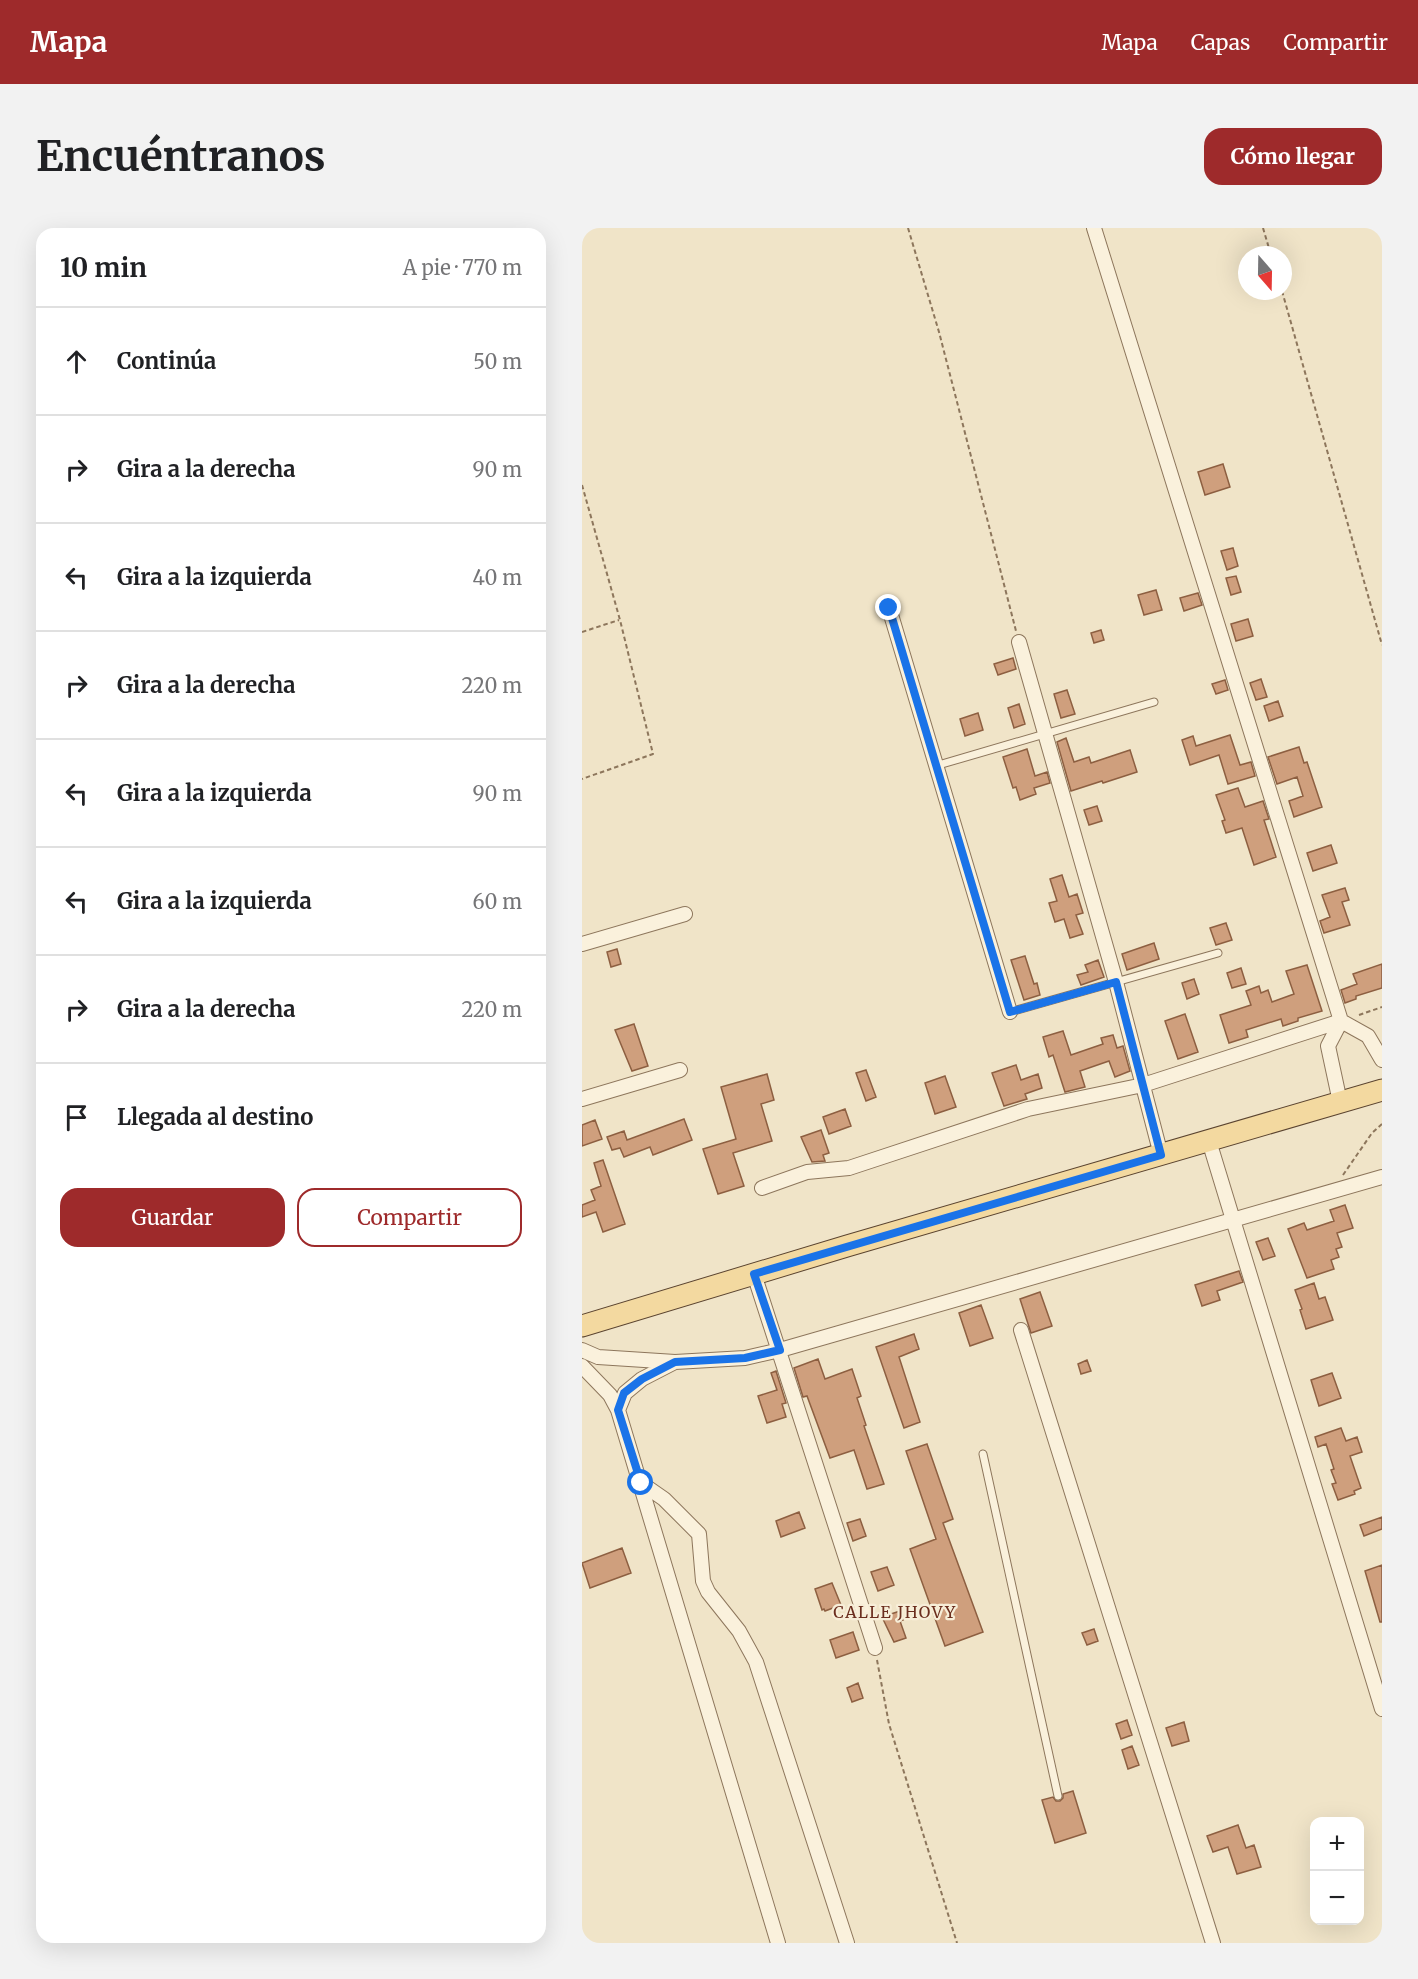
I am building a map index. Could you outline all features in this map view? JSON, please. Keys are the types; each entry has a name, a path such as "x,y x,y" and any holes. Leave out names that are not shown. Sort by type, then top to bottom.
{"main road":[{"path":"582,1326 1382,1090"}],"street":[{"path":"1094,228 1341,1021 1368,1036 1382,1060"},
{"path":"889,608 1010,1012"},
{"path":"1019,642 1116,982 1161,1155"},
{"path":"582,944 685,914"},
{"path":"762,1188 807,1173 849,1168 1029,1109 1143,1085 1341,1021"},
{"path":"1340,1102 1328,1046 1341,1021"},
{"path":"582,1099 680,1070"},
{"path":"1209,1141 1382,1709"},
{"path":"582,1350 598,1357 675,1362 745,1358 780,1350 1382,1177"},
{"path":"754,1274 875,1647"},
{"path":"1021,1330 1214,1943"},
{"path":"618,1410 624,1393 642,1379 675,1362"},
{"path":"582,1366 610,1395 618,1410 778,1943"},
{"path":"641,1483 664,1498 699,1534 703,1581 708,1592 739,1631 756,1662 847,1943"}],"lane":[{"path":"935,766 1154,702"},
{"path":"1010,1012 1218,953"},
{"path":"983,1454 1058,1796"}],"path":[{"path":"908,228 939,332 1019,642"},
{"path":"1263,228 1268,246"},
{"path":"1285,300 1382,645"},
{"path":"582,484 620,620 652,754 582,779"},
{"path":"582,632 620,620"},
{"path":"1341,1021 1382,1007"},
{"path":"1332,1192 1372,1133 1382,1124"},
{"path":"875,1647 889,1724 957,1943"}],"building":[{"path":"1223,464 1230,487 1205,495 1198,472"},
{"path":"1233,548 1238,566 1227,570 1221,551"},
{"path":"1236,576 1241,592 1231,595 1226,578"},
{"path":"1156,590 1162,610 1144,615 1138,595"},
{"path":"1198,593 1202,605 1184,611 1180,598"},
{"path":"1248,619 1253,636 1236,641 1231,624"},
{"path":"1101,630 1104,640 1094,643 1091,633"},
{"path":"1013,658 1016,669 998,675 994,664"},
{"path":"1261,679 1267,697 1256,700 1250,683"},
{"path":"1225,680 1228,690 1216,694 1212,684"},
{"path":"1067,690 1075,714 1061,718 1054,694"},
{"path":"1278,701 1283,716 1269,721 1264,706"},
{"path":"1019,704 1025,724 1014,728 1008,708"},
{"path":"978,713 983,730 965,736 960,719"},
{"path":"1230,735 1240,765 1251,762 1255,776 1228,784 1219,755 1190,765 1182,740 1193,736 1196,746"},
{"path":"1066,738 1074,762 1089,757 1091,763 1130,750 1137,772 1071,791 1057,742"},
{"path":"1299,747 1304,763 1307,762 1322,807 1294,817 1289,801 1303,796 1297,777 1277,784 1268,757"},
{"path":"1027,749 1035,776 1047,772 1050,783 1034,788 1036,794 1020,800 1016,787 1013,788 1003,757"},
{"path":"1238,788 1245,807 1263,801 1269,819 1264,820 1276,857 1254,865 1242,828 1226,833 1222,821 1225,820 1216,795"},
{"path":"1097,806 1102,821 1089,825 1084,810"},
{"path":"1331,845 1337,863 1313,871 1307,853"},
{"path":"1062,875 1069,897 1077,894 1083,913 1076,915 1083,934 1070,938 1064,919 1055,922 1049,903 1057,901 1050,879"},
{"path":"1345,888 1349,900 1342,902 1350,925 1324,933 1320,921 1330,917 1322,895"},
{"path":"1226,923 1232,940 1216,945 1210,928"},
{"path":"1154,943 1159,959 1127,970 1122,954"},
{"path":"617,949 621,964 611,967 607,952"},
{"path":"1025,956 1040,995 1024,1000 1011,960"},
{"path":"1098,960 1104,977 1081,985 1077,975 1088,972 1085,965"},
{"path":"1382,964 1382,988 1356,996 1356,999 1345,1003 1341,990 1357,984 1353,974"},
{"path":"1307,965 1322,1011 1298,1018 1298,1021 1283,1026 1281,1019 1246,1030 1248,1037 1229,1043 1220,1015 1251,1005 1246,991 1259,986 1261,993 1268,990 1272,1002 1294,994 1286,971"},
{"path":"1241,968 1246,984 1232,988 1227,973"},
{"path":"1194,979 1199,994 1187,999 1182,983"},
{"path":"1185,1014 1198,1052 1178,1059 1165,1021"},
{"path":"634,1024 648,1066 632,1071 615,1030"},
{"path":"1063,1031 1071,1055 1103,1044 1101,1038 1113,1035 1117,1048 1123,1046 1130,1071 1115,1077 1109,1061 1080,1071 1085,1087 1065,1092 1053,1055 1049,1057 1043,1037"},
{"path":"1016,1065 1021,1080 1038,1074 1042,1088 1025,1094 1027,1099 1004,1106 992,1073"},
{"path":"866,1070 876,1097 866,1101 856,1073"},
{"path":"767,1074 774,1100 761,1104 772,1141 733,1153 744,1186 718,1194 703,1149 736,1139 721,1087"},
{"path":"945,1076 956,1107 935,1114 925,1083"},
{"path":"845,1109 851,1126 829,1134 823,1117"},
{"path":"684,1119 692,1140 653,1155 650,1147 624,1157 620,1148 612,1150 607,1137 624,1131 627,1140"},
{"path":"595,1120 602,1139 582,1146 582,1125"},
{"path":"821,1130 829,1153 823,1155 825,1161 812,1162 801,1137"},
{"path":"603,1160 625,1224 603,1232 596,1212 582,1217 582,1205 595,1200 591,1190 601,1186 594,1163"},
{"path":"1345,1205 1353,1228 1337,1233 1342,1247 1336,1249 1339,1257 1331,1260 1334,1269 1307,1278 1288,1229 1304,1223 1307,1230 1334,1221 1330,1210"},
{"path":"1268,1238 1275,1256 1263,1260 1256,1242"},
{"path":"1239,1271 1243,1282 1217,1291 1220,1300 1202,1306 1195,1285"},
{"path":"1314,1283 1319,1299 1325,1297 1333,1320 1306,1329 1295,1290"},
{"path":"1040,1292 1052,1326 1031,1333 1020,1299"},
{"path":"981,1305 993,1338 970,1346 959,1313"},
{"path":"914,1334 919,1349 899,1357 920,1422 904,1428 876,1347"},
{"path":"818,1359 825,1379 852,1369 861,1396 857,1398 866,1425 864,1426 884,1484 867,1489 854,1450 830,1458 807,1396 803,1397 794,1368"},
{"path":"1087,1360 1091,1371 1081,1374 1078,1364"},
{"path":"776,1371 786,1403 782,1404 786,1417 767,1423 758,1396 777,1390 771,1373"},
{"path":"1332,1373 1341,1398 1319,1406 1311,1380"},
{"path":"1341,1428 1346,1441 1357,1437 1362,1452 1350,1456 1361,1488 1354,1491 1355,1494 1338,1500 1332,1484 1336,1483 1331,1470 1334,1469 1326,1444 1318,1447 1315,1437"},
{"path":"927,1444 953,1519 943,1523 983,1632 945,1646 910,1549 936,1539 906,1451"},
{"path":"799,1512 805,1528 781,1537 776,1521"},
{"path":"1382,1517 1382,1529 1364,1536 1360,1525"},
{"path":"860,1519 866,1536 853,1541 847,1523"},
{"path":"622,1548 631,1573 590,1588 582,1563"},
{"path":"1382,1565 1382,1622 1380,1622 1365,1571"},
{"path":"887,1567 894,1585 878,1591 871,1572"},
{"path":"832,1583 841,1605 825,1611 822,1610 815,1589"},
{"path":"900,1611 903,1620 900,1621 906,1638 894,1642 882,1617"},
{"path":"1094,1629 1098,1641 1087,1645 1082,1633"},
{"path":"853,1632 859,1650 836,1658 830,1640"},
{"path":"858,1683 863,1698 852,1702 847,1688"},
{"path":"1127,1720 1132,1735 1121,1739 1116,1724"},
{"path":"1184,1722 1189,1741 1172,1746 1166,1728"},
{"path":"1132,1746 1139,1765 1128,1769 1122,1750"},
{"path":"1073,1791 1086,1833 1055,1843 1042,1800 1053,1797 1056,1801 1060,1801 1063,1794"},
{"path":"1238,1825 1246,1848 1254,1845 1261,1867 1237,1874 1228,1847 1213,1852 1207,1836"}],"district":[{"name":"CALLE JHOVY","path":"895,1612"}],"route":[{"path":"641,1483 618,1410 624,1393 642,1379 675,1362 745,1358 780,1350 754,1274 1161,1155 1116,982 1010,1012 889,608"}]}
